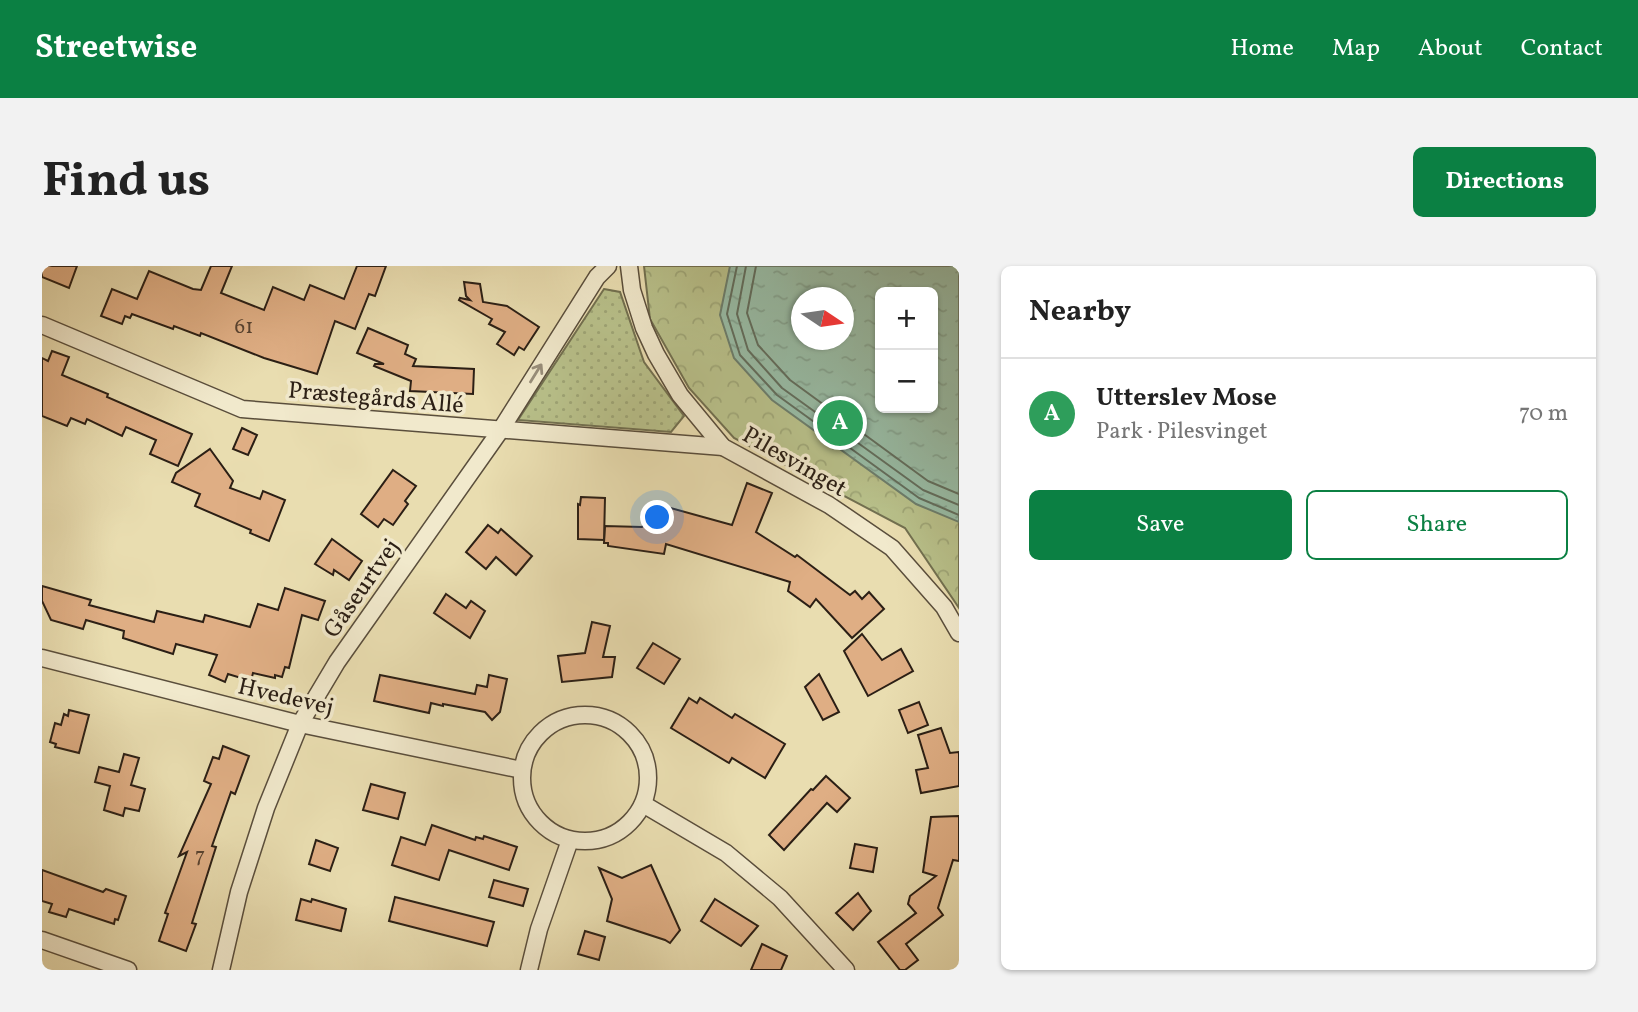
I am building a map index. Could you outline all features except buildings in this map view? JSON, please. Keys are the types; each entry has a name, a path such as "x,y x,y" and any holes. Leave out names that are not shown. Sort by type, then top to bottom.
{"street":[{"name":"Gåseurtvej","path":"221,970 239,892 266,808 300,724 337,662 500,431 597,277 608,266"},
{"name":"Pilesvinget","path":"629,266 632,290 644,328 656,354 680,395 723,447 829,505 891,548 944,607 959,633"},
{"name":"Præstegårds Allé","path":"42,325 242,409 723,447"},
{"name":"Hvedevej","path":"42,658 300,724 522,770"},
{"path":"590,714 614,721 633,736 645,756 649,780 643,804 631,822 613,835 592,841 570,840 549,830 533,814 524,793 522,770 529,747 545,728 566,717 590,714"},
{"path":"643,804 726,853 780,898 846,970"},
{"path":"529,970 539,929 570,840"},
{"path":"42,940 128,970"}],"green space":[{"path":"644,266 959,266 959,608 905,528 734,438 689,388 650,319"},
{"path":"604,289 620,292 644,362 684,416 671,432 518,420"}],"water":[{"path":"730,266 959,266 959,522 916,504 772,400 734,358 720,315"}],"place":[{"name":"Utterslev Mose","path":"840,423"}]}
